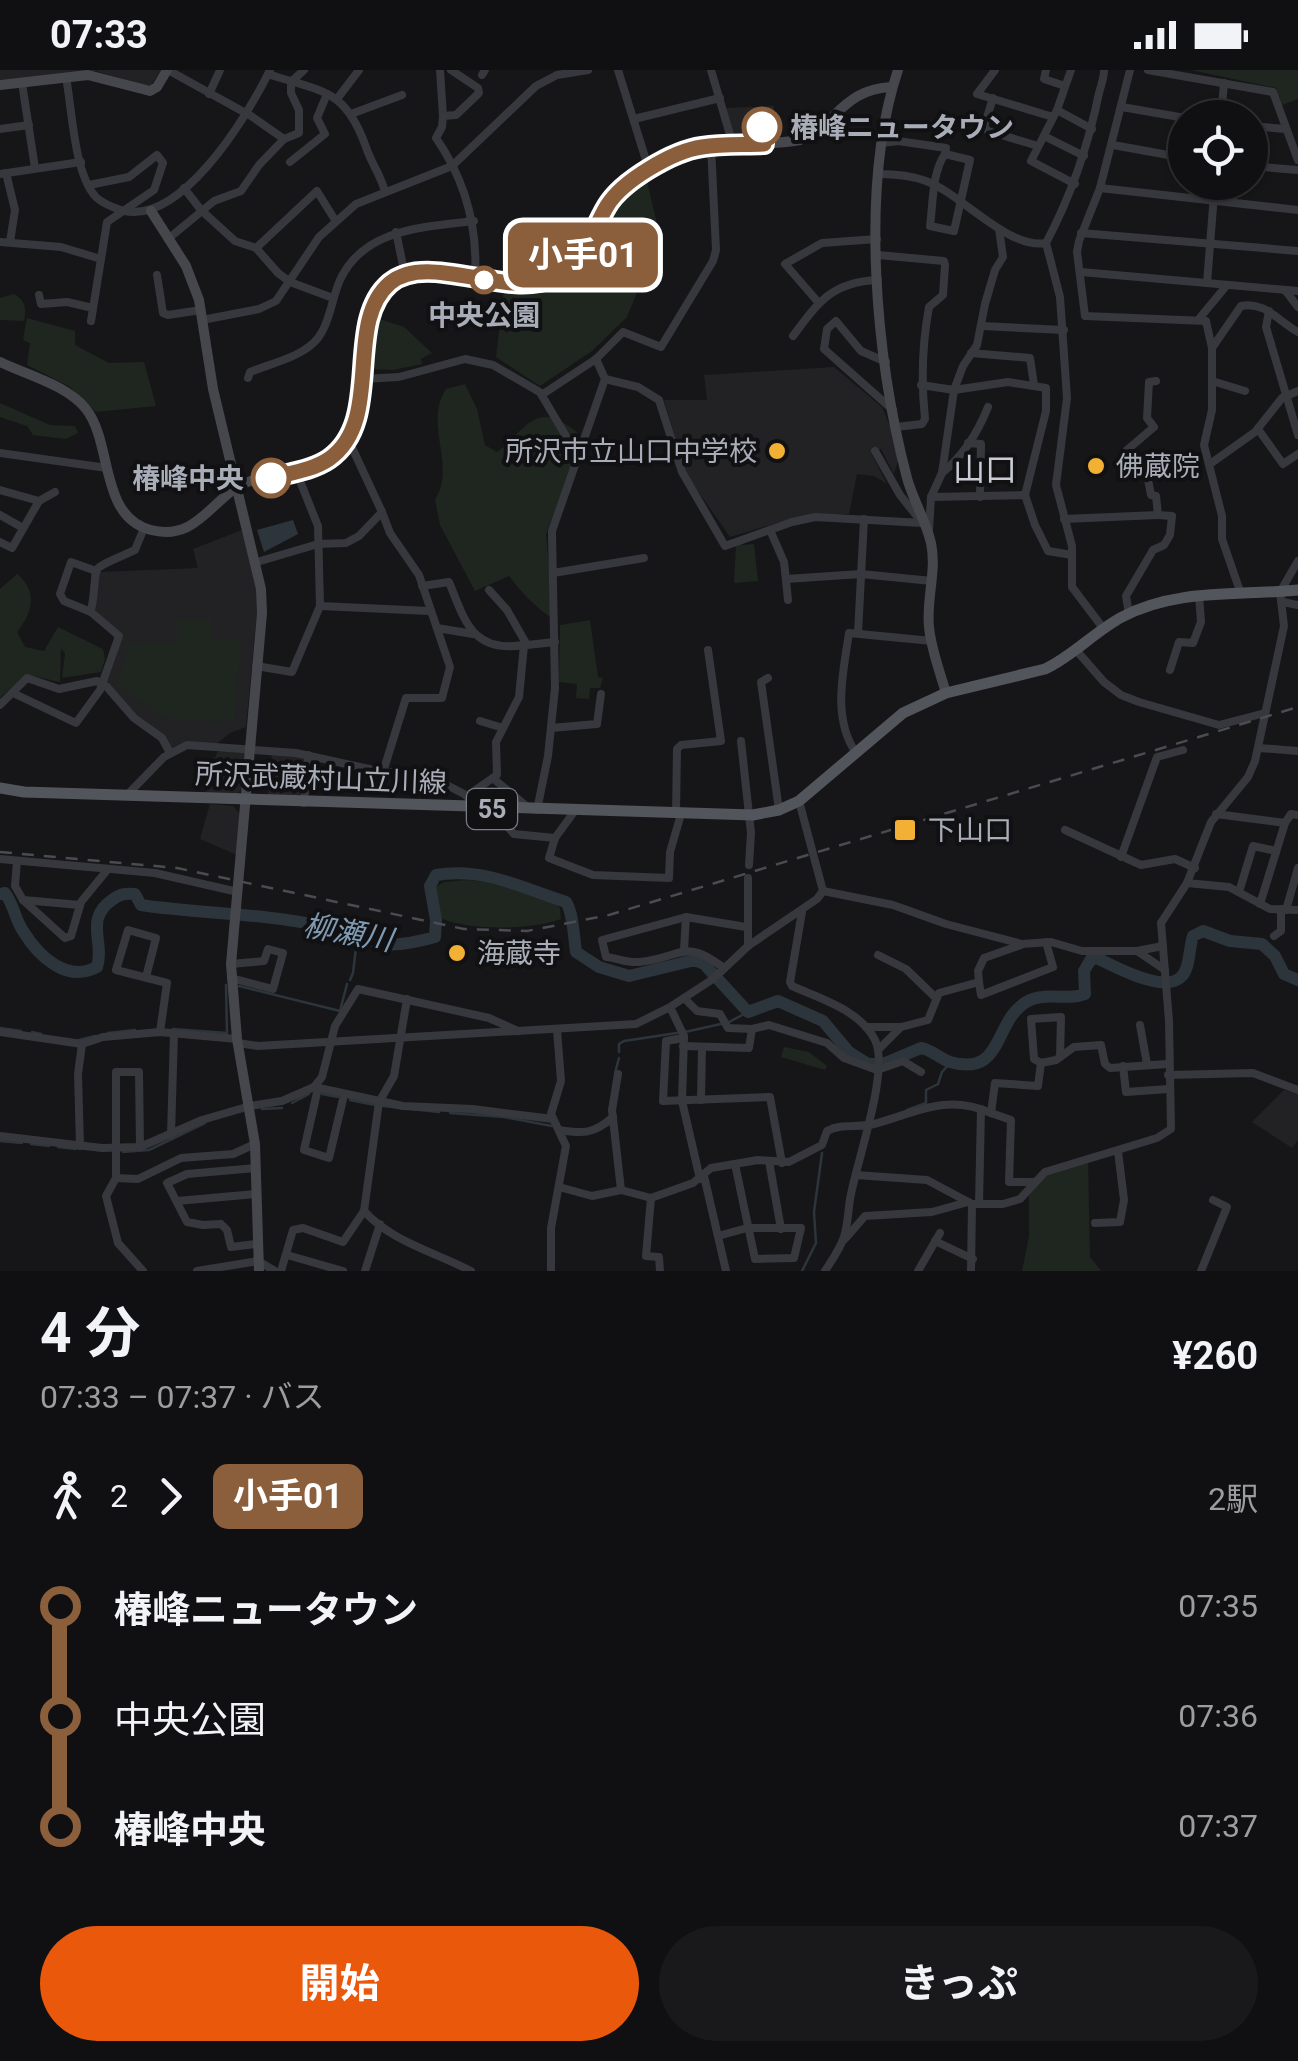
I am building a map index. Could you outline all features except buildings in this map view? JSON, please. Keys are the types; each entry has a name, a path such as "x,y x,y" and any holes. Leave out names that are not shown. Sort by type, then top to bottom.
{"main road":[{"name":"所沢武蔵村山立川線","path":"0,788 246,801 748,815 779,810 799,801 894,718 946,693 1034,674 1060,662 1128,614 1165,599 1241,594 1282,597 1298,590"}],"street":[{"path":"0,85 97,76 150,92 168,70 284,139"},
{"path":"209,94 220,70"},
{"path":"168,238 201,210 244,188 284,139 298,134 299,110 290,93 290,82 304,70"},
{"path":"337,99 359,70"},
{"path":"440,70 443,116 436,138 474,221 475,279"},
{"path":"443,116 456,115 479,93 478,88 450,70"},
{"path":"157,275 164,313 168,316 268,306 282,295 319,237 356,204 452,166 549,74 588,70"},
{"path":"618,70 649,170"},
{"path":"711,70 733,145"},
{"path":"896,70 878,174 878,280 896,426 908,482 926,529 932,582 929,625 946,693"},
{"path":"995,70 977,94 1055,114 1092,129"},
{"path":"1046,70 1044,79 1065,86"},
{"path":"1071,70 1032,161 1074,184"},
{"path":"1104,70 1084,156 1068,203 1046,243 1055,270 1064,330 1067,398 1056,475 1070,533 1072,587 1104,628"},
{"path":"1130,70 1113,145 1077,252 1086,318 1206,321 1212,348 1212,410 1204,445 1222,516 1222,540 1241,594"},
{"path":"1148,70 1273,92 1298,160"},
{"path":"66,77 80,162 89,185 103,204 124,212 151,211 210,164 247,115 269,72 337,99 351,114 385,192"},
{"path":"22,82 36,168"},
{"path":"1223,100 1224,83"},
{"path":"0,362 80,402 96,426 117,502 132,520 144,528 165,533 189,528 237,487 323,462 348,439 370,322 376,300 387,285 405,275 422,272 535,284 567,271 590,246 614,196 649,170 690,150 800,140 810,136 850,98 892,87"},
{"path":"290,162 325,134 317,118 327,94"},
{"path":"351,114 402,95"},
{"path":"634,118 720,98"},
{"path":"993,98 984,127 1038,146"},
{"path":"1122,107 1168,115"},
{"path":"0,130 29,125"},
{"path":"1268,128 1286,129"},
{"path":"1044,136 1084,156"},
{"path":"882,142 946,148 941,157 935,185 930,226 954,230 970,160 944,154"},
{"path":"1113,145 1168,155"},
{"path":"540,394 596,359 624,332 661,347 716,250 711,146"},
{"path":"89,185 128,178 157,155 162,163 154,190 106,222 91,321"},
{"path":"80,162 3,174 15,210 5,242 61,247 102,258"},
{"path":"1268,168 1298,170"},
{"path":"878,174 911,176 935,185 999,229 1035,245 1046,243"},
{"path":"184,188 201,210 235,241 256,248 290,282 334,298"},
{"path":"1100,188 1298,210"},
{"path":"256,248 317,191 335,220"},
{"path":"1207,283 1213,200"},
{"path":"1068,203 1091,212"},
{"path":"151,211 189,272 202,315 213,389 256,562 262,612 232,964 237,1041 255,1144 259,1266"},
{"path":"248,378 250,372 293,356 316,341 352,263 370,246 396,232 474,221"},
{"path":"926,529 931,497 942,472 954,390 977,344 984,304 1003,256 999,229"},
{"path":"396,232 405,275"},
{"path":"1082,233 1298,251"},
{"path":"818,302 785,264 822,243 877,239"},
{"path":"878,255 944,261 945,265 943,295 931,302 928,310 921,384 926,420 922,424 896,426"},
{"path":"1081,272 1298,291"},
{"path":"792,336 818,302 853,281 878,280"},
{"path":"1198,320 1227,285"},
{"path":"1284,290 1298,307"},
{"path":"40,295 41,304 66,302 92,308"},
{"path":"1212,348 1241,306 1252,304 1269,311 1298,332"},
{"path":"1269,311 1266,327 1298,436"},
{"path":"886,362 860,351 836,322 828,330 824,350 894,411"},
{"path":"982,326 1064,330"},
{"path":"971,353 1030,358 1034,385"},
{"path":"362,379 398,378 465,359 493,365 540,394 567,438 574,470"},
{"path":"495,780 534,810 551,728 555,642 552,531 605,378 596,359"},
{"path":"605,378 638,387 658,400 682,472 725,546 816,517 864,519 926,529"},
{"path":"1212,381 1245,391"},
{"path":"921,384 954,390 996,382 1046,388 1046,411 1024,495 1048,552 1072,556"},
{"path":"1156,382 1148,382 1147,418 1154,428 1126,450 1146,464 1158,515"},
{"path":"1210,464 1258,429 1284,397 1298,391"},
{"path":"942,472 980,427 988,408"},
{"path":"1258,429 1283,464 1298,454"},
{"path":"348,439 390,533 419,575 451,672 442,698 406,698 383,772"},
{"path":"968,443 981,444 980,496"},
{"path":"875,451 926,529"},
{"path":"0,453 107,468"},
{"path":"256,666 292,672 320,606 315,514 296,471"},
{"path":"894,485 908,482"},
{"path":"0,504 2,490 39,501"},
{"path":"0,542 12,548 39,501 55,492"},
{"path":"931,497 1024,495"},
{"path":"256,562 318,544 352,540 382,512"},
{"path":"0,515 23,528"},
{"path":"1064,519 1172,516 1172,531 1164,545 1153,550 1126,596 1128,614"},
{"path":"858,633 864,519"},
{"path":"91,612 96,571 108,560 135,550 144,528"},
{"path":"770,530 784,562 788,600"},
{"path":"552,573 644,558"},
{"path":"825,1271 842,1242 865,1216 1013,1202 1045,1172 1157,1138 1171,1129 1161,924 1188,883 1216,814 1248,777 1259,748 1284,626 1282,597 1298,561"},
{"path":"13,693 76,723 101,683 118,636 91,612 64,601 60,594 70,562 96,571"},
{"path":"786,579 861,574 932,582"},
{"path":"422,586 449,582 459,613 473,634"},
{"path":"489,590 507,610 525,645 519,697 495,747 495,780"},
{"path":"1170,670 1179,642 1192,644 1202,622 1199,595"},
{"path":"1282,597 1298,604"},
{"path":"320,606 430,611"},
{"path":"436,628 473,634 505,648 555,642"},
{"path":"856,753 840,713 849,632 932,641"},
{"path":"574,812 554,838 549,858 593,875 669,878 678,814 677,749 721,742 708,650"},
{"path":"1076,650 1104,682 1139,702 1219,725 1265,712"},
{"path":"0,705 27,678 59,689 101,683"},
{"path":"768,678 761,682 779,810"},
{"path":"101,683 134,718 162,738 170,753"},
{"path":"551,728 597,724 602,694"},
{"path":"480,720 503,728"},
{"path":"741,741 749,865"},
{"path":"127,796 170,753 186,745 308,755 383,772 427,776 486,808 514,834 554,838"},
{"path":"1259,748 1298,751"},
{"path":"1121,858 1157,758 1183,750"},
{"path":"304,803 308,755"},
{"path":"467,796 495,780"},
{"path":"799,801 823,890"},
{"path":"1216,814 1286,823"},
{"path":"1260,904 1286,823 1290,814 1298,815"},
{"path":"1065,830 1121,858 1146,865 1175,858 1195,868"},
{"path":"1240,892 1253,846 1276,851"},
{"path":"0,859 184,878 238,898"},
{"path":"17,860 15,886 23,900 64,938 71,936 80,905 108,869"},
{"path":"1274,936 1281,930 1298,868"},
{"path":"748,878 748,946"},
{"path":"1188,883 1230,887 1260,904 1298,910"},
{"path":"0,1032 82,1044 103,1037 174,1032 258,1046 636,1024 670,1007 719,973 748,946 802,912 823,890"},
{"path":"823,890 893,905 1022,944"},
{"path":"23,900 80,905"},
{"path":"802,912 792,986 840,1008 866,1027 878,1061 870,1126 842,1242"},
{"path":"719,973 706,955 684,950 660,959 624,962 606,957 602,940 686,917 746,927"},
{"path":"684,950 686,917"},
{"path":"146,977 156,938 128,930 116,970 167,982 160,1032"},
{"path":"1046,942 1053,967 981,995 978,971 984,958 1022,944 1046,942 1082,951 1138,952 1163,946"},
{"path":"232,964 264,961 268,948 284,952 272,989 232,978"},
{"path":"1138,952 1166,970"},
{"path":"878,954 906,969 936,998"},
{"path":"866,1027 924,1023 939,994 979,982"},
{"path":"344,1095 330,1158 304,1150 316,1088 335,1026 358,989 490,1018 518,1031"},
{"path":"684,998 697,1011 720,1014 725,1024 752,1029 770,1025 827,1044 844,1058 904,1061 921,1072"},
{"path":"196,1271 259,1266 278,1271 288,1254 293,1230 303,1228 343,1242 364,1211 379,1102 394,1076 407,999"},
{"path":"670,1007 683,1037 682,1101 726,1271"},
{"path":"1040,1063 1034,1059 1031,1018 1061,1018 1060,1057"},
{"path":"1140,1025 1147,1064"},
{"path":"878,1061 901,1027"},
{"path":"752,1029 749,1048 702,1047 683,1037 666,1041 664,1101 770,1097 782,1163"},
{"path":"551,1271 551,1228 566,1146 553,1119 560,1081 557,1030"},
{"path":"171,1136 174,1032"},
{"path":"80,1146 78,1074 82,1044"},
{"path":"1040,1063 1060,1057 1074,1047 1101,1045 1105,1064 1110,1068 1168,1064"},
{"path":"701,1100 702,1047"},
{"path":"971,1271 973,1203 986,1111 995,1083 1038,1086 1040,1063"},
{"path":"1123,1066 1126,1092 1168,1089"},
{"path":"140,1148 139,1072 116,1072 116,1178 106,1196 125,1254 143,1271"},
{"path":"1168,1075 1253,1073 1298,1090"},
{"path":"618,1074 613,1116 621,1190"},
{"path":"2,1134 80,1146 140,1148 202,1120 250,1106 282,1102 316,1088 379,1102 553,1119"},
{"path":"559,1187 592,1196 621,1190 650,1198 702,1178 711,1168 782,1163 822,1145 826,1131 833,1127 870,1126 927,1106 986,1111 1011,1120 1009,1182 1033,1182"},
{"path":"559,1130 584,1134 600,1129 613,1116"},
{"path":"116,1178 138,1179 181,1158 233,1154 255,1144"},
{"path":"1096,1222 1120,1222 1124,1200 1118,1151"},
{"path":"769,1162 781,1228"},
{"path":"718,1236 748,1228 802,1228 794,1258 755,1259 748,1228 735,1164"},
{"path":"256,1244 232,1247 224,1226 187,1222 168,1184 187,1174 257,1168"},
{"path":"856,1175 926,1180 973,1203"},
{"path":"177,1201 256,1194"},
{"path":"650,1198 646,1256 659,1257 660,1271"},
{"path":"1200,1271 1226,1207 1213,1200"},
{"path":"364,1211 419,1248 471,1271"},
{"path":"366,1271 380,1224"},
{"path":"918,1271 938,1237 973,1259"},
{"path":"288,1254 343,1271"}],"shaded area":[{"path":"0,70 160,71 146,86 96,71 0,80"},
{"path":"1191,70 1298,70 1298,99 1282,105 1276,88"},
{"path":"774,106 772,139 733,141 725,108"},
{"path":"646,177 660,236 627,317 592,351 540,386 496,357 504,289 539,288 564,280 580,268 624,195"},
{"path":"14,294 24,305 24,321 0,320 0,298"},
{"path":"27,318 75,331 75,345 109,363 144,362 156,406 96,412 70,387 27,365 30,343 23,340"},
{"path":"376,318 404,327 432,353 421,359 422,364 393,370 369,369"},
{"name":"所沢市立山口中学校","path":"834,367 882,407 898,461 894,474 881,449 871,453 887,484 874,476 857,474 849,514 800,516 730,537 686,474 664,400 707,400 704,375"},
{"path":"465,384 477,409 485,445 497,452 529,424 546,417 567,425 582,440 546,534 554,619 509,576 475,591 440,525 435,500 443,473 438,430 440,402 446,389"},
{"path":"0,403 50,425 75,426 78,433 66,439 33,435 27,426 0,417"},
{"path":"293,520 298,534 264,552 257,530"},
{"path":"242,530 257,593 246,727 215,745 187,741 170,749 105,680 122,636 96,611 96,578 99,572 198,568 193,549"},
{"path":"741,541 742,545 754,544 758,581 734,583 736,543"},
{"path":"17,574 31,595 29,610 17,632 25,647 44,651 58,627 103,649 101,672 62,678 65,654 61,648 60,682 28,676 0,698 0,589"},
{"path":"211,618 212,640 241,639 234,720 169,719 117,686 128,645 177,643 177,619"},
{"path":"590,620 598,677 603,678 600,688 590,688 589,699 576,698 577,684 559,682 560,625"},
{"path":"218,751 245,753 243,788 237,794 206,794"},
{"path":"272,753 303,757 300,795 268,795"},
{"path":"210,804 233,806 241,815 237,855 200,839"},
{"path":"467,880 554,902 560,908 561,919 500,927 440,918 435,887"},
{"path":"784,1047 809,1052 827,1066 825,1070 781,1057"},
{"path":"1284,1090 1298,1094 1298,1140 1292,1148 1252,1122"},
{"path":"1088,1160 1090,1257 1101,1271 1022,1271 1029,1236 1029,1195 1046,1174"}],"waterway":[{"name":"柳瀬川","path":"0,894 5,893 20,926 37,950 55,965 75,972 97,967 99,915 123,894 135,894 141,905 299,922 375,942 399,944 435,937 430,886 436,875 487,876 566,902 576,952 599,967 629,976 695,960 704,964 748,1012 778,1001 823,1021 849,1052 868,1064 883,1064 921,1048 950,1062 981,1062 997,1044 1018,1008 1030,1000 1085,994 1084,971 1091,959 1153,981 1174,981 1187,968 1193,936 1203,931 1230,941 1262,944 1275,956 1284,974 1298,980"},
{"path":"350,980 357,939"},
{"path":"239,986 340,1011 347,984"},
{"path":"173,1029 227,1033 226,985"},
{"path":"729,1022 748,1012"},
{"path":"685,1032 721,1024"},
{"path":"0,1028 21,1031"},
{"path":"108,1033 135,1030"},
{"path":"32,1032 41,1034"},
{"path":"619,1052 619,1044 624,1041 677,1033"},
{"path":"79,1040 95,1036"},
{"path":"615,1073 619,1058"},
{"path":"907,1110 926,1103 926,1090 938,1084 951,1062"},
{"path":"292,1103 309,1094"},
{"path":"322,1094 338,1097"},
{"path":"350,1100 375,1105"},
{"path":"383,1106 439,1112"},
{"path":"262,1109 282,1108"},
{"path":"450,1113 552,1126"},
{"path":"123,1152 149,1150 205,1123"},
{"path":"0,1141 22,1143"},
{"path":"31,1144 49,1146"},
{"path":"58,1147 76,1149"},
{"path":"802,1271 816,1243 814,1212 822,1153"}],"railway":[{"path":"0,852 177,868 464,929 527,931 609,915 1298,707"}],"bus line":[{"name":"小手01","path":"271,478 323,462 348,439 355,422 372,312 376,300 395,279 422,272 535,284 556,277 590,246 608,204 631,180 690,150 764,144 762,127"}],"place":[{"name":"椿峰ニュータウン","path":"762,127"},
{"name":"中央公園","path":"484,280"},
{"name":"所沢市立山口中学校","path":"777,451"},
{"name":"佛蔵院","path":"1096,466"},
{"name":"椿峰中央","path":"271,478"},
{"name":"下山口","path":"905,830"},
{"name":"海蔵寺","path":"457,953"}],"district":[{"name":"山口","path":"985,470"}]}
